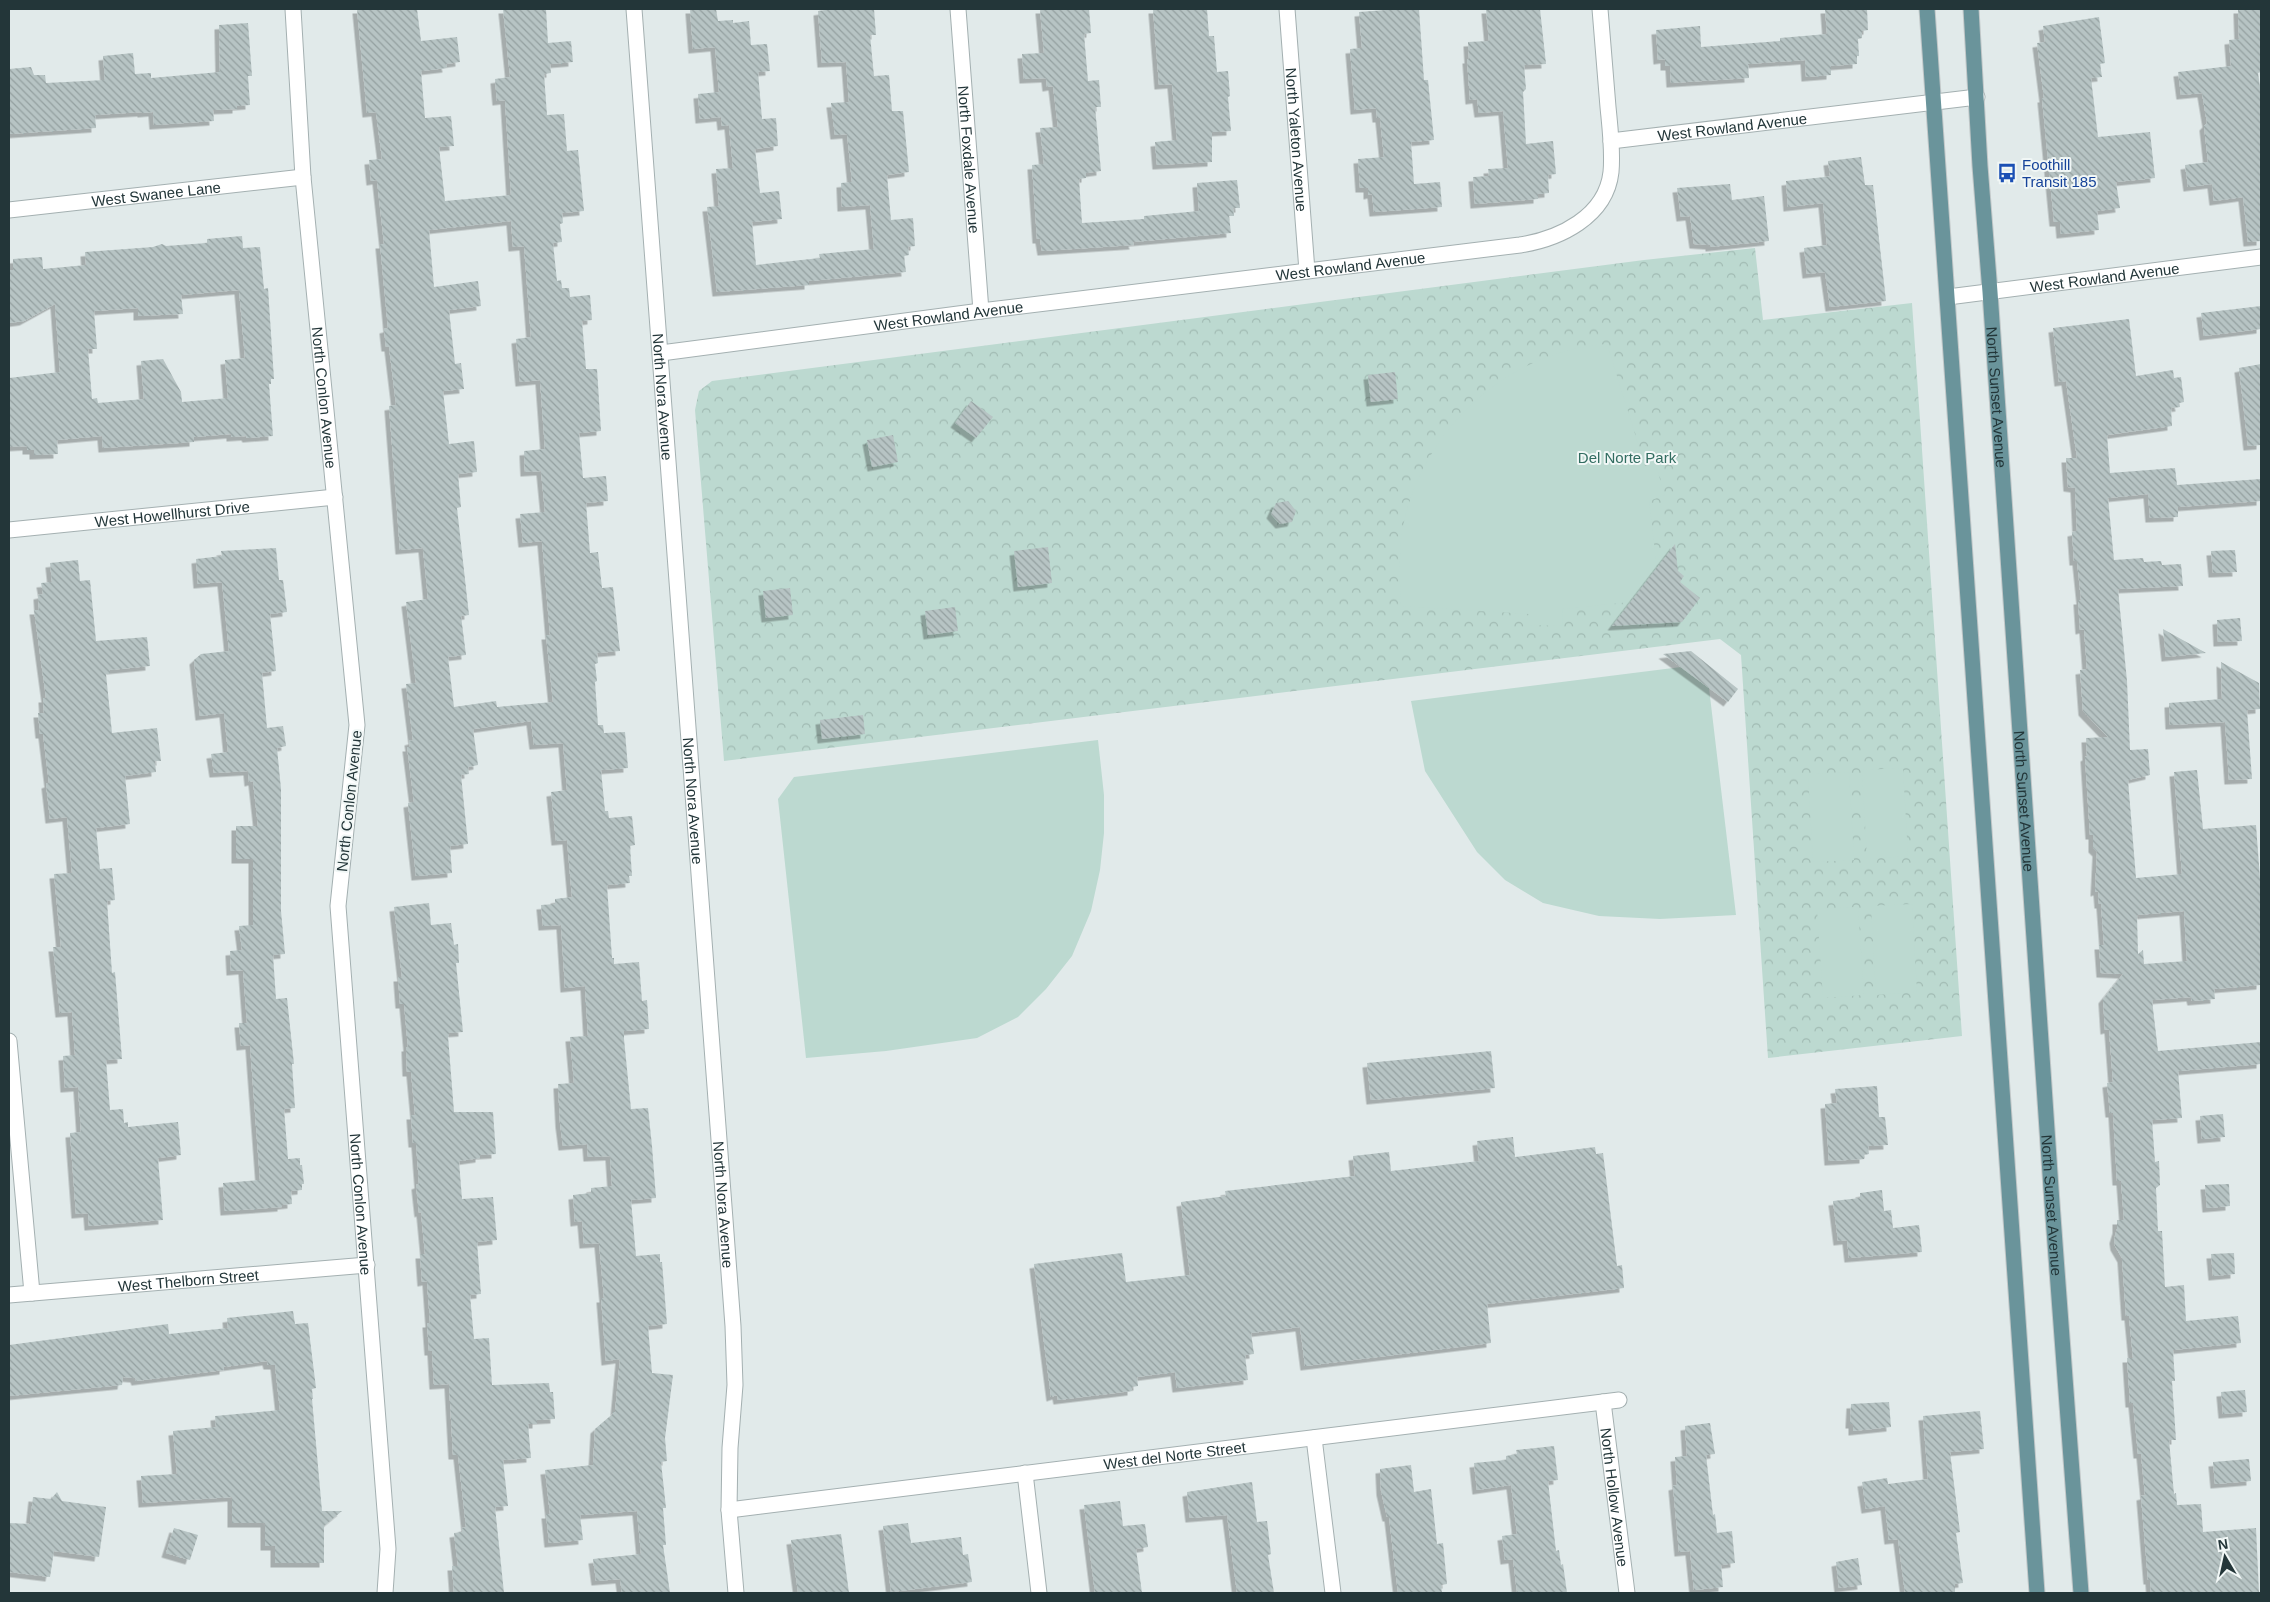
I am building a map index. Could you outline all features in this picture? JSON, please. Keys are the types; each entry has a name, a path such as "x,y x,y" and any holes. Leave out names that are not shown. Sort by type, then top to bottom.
{"main road":[{"path":"1927,9 2037,1593"},
{"name":"North Sunset Avenue","path":"1971,9 1980,166 2051,1193 2081,1593"}],"street":[{"name":"North Conlon Avenue","path":"293,9 303,177 357,725 338,906 388,1549 385,1593"},
{"name":"North Nora Avenue","path":"634,9 733,1326 735,1385 729,1455 729,1510 736,1593"},
{"name":"North Foxdale Avenue","path":"958,9 981,311"},
{"name":"North Yaleton Avenue","path":"1287,9 1307,271"},
{"path":"1600,9 1611,141"},
{"name":"West Rowland Avenue","path":"661,353 981,311 1520,245 1552,238 1580,222 1591,212 1603,195 1611,173 1611,141 1977,97"},
{"name":"West Swanee Lane","path":"9,210 303,177"},
{"name":"West Rowland Avenue","path":"1948,297 2261,257"},
{"name":"West Howellhurst Drive","path":"9,530 335,497"},
{"path":"9,1041 32,1293"},
{"name":"West Thelborn Street","path":"9,1295 367,1264"},
{"name":"West del Norte Street","path":"729,1510 1619,1400"},
{"name":"North Hollow Avenue","path":"1603,1402 1627,1593"},
{"path":"1314,1438 1333,1593"},
{"path":"1025,1473 1039,1593"}],"green space":[{"name":"Del Norte Park","path":"1755,248 1763,320 1912,303 1962,1036 1768,1058 1741,655 1720,639 724,761 695,410 699,391 712,381 1644,260"},
{"path":"1607,344 1645,466 1655,463 1665,495 1649,501 1657,568 1630,602 1563,609 1562,626 1529,625 1529,614 1401,606 1400,553 1406,513 1423,469 1440,441 1461,415 1486,392 1513,374 1542,359 1574,349"},
{"path":"1681,667 1709,688 1736,915 1660,919 1599,916 1543,903 1505,880 1477,852 1425,771 1411,701"},
{"path":"1098,740 1104,795 1104,833 1100,870 1091,911 1072,956 1046,989 1018,1017 977,1038 886,1051 806,1058 778,799 794,777"},
{"path":"1903,768 1908,856 1867,859 1862,770"},
{"path":"1849,772 1854,860 1813,862 1808,774"},
{"path":"1912,904 1917,992 1876,995 1871,906"},
{"path":"1858,907 1864,995 1823,998 1817,909"}],"building":[{"path":"357,9 417,9 421,41 457,37 460,62 446,64 447,68 421,71 425,118 451,116 454,146 439,147 445,201 511,195 505,100 497,101 495,79 510,77 503,9 546,9 548,43 571,41 573,62 550,64 551,73 544,74 547,115 564,114 567,151 578,150 584,211 562,213 563,223 560,224 562,242 553,243 557,281 561,280 562,288 569,288 570,297 590,295 592,320 582,321 586,369 597,369 601,431 579,433 583,478 606,476 608,501 586,503 590,553 598,552 602,588 613,587 620,651 597,653 598,663 595,664 597,681 595,682 598,725 603,725 604,733 625,732 628,768 601,770 605,811 608,811 609,818 632,816 635,845 630,846 632,876 629,876 630,883 607,885 614,964 639,962 642,1001 647,1000 649,1029 624,1031 624,1039 631,1109 648,1108 656,1198 631,1200 636,1256 660,1254 660,1262 662,1262 667,1324 648,1326 652,1373 673,1375 665,1438 667,1461 661,1462 666,1508 663,1508 666,1545 663,1545 670,1593 622,1593 620,1579 596,1581 593,1559 641,1554 637,1511 580,1515 583,1540 549,1543 546,1514 550,1514 545,1470 593,1465 595,1429 615,1412 620,1359 606,1361 601,1298 604,1298 599,1243 584,1244 582,1221 575,1222 573,1195 591,1193 591,1188 612,1186 610,1156 588,1157 587,1144 563,1146 560,1123 558,1084 574,1083 570,1037 588,1036 585,986 565,988 561,925 543,926 541,905 555,904 555,899 572,897 567,840 556,841 551,792 567,790 563,743 534,745 531,721 473,729 478,765 468,767 469,774 461,775 468,844 450,846 452,873 416,876 408,803 414,802 407,747 410,747 409,741 413,740 406,684 416,683 406,602 428,599 423,548 400,550 389,406 396,405 389,347 386,347 384,329 388,328 380,244 384,244 377,180 371,181 369,160 382,159 376,112 367,113","holes":["511,221 513,247 524,246 531,337 516,339 520,382 540,380 545,449 524,451 525,472 541,471 545,512 520,514 523,543 542,541 550,635 546,635 553,702 497,707 496,701 454,707 448,657 466,655 461,616 469,615 457,508 461,507 458,474 477,472 474,441 449,444 443,391 464,389 461,363 455,364 449,310 481,306 478,281 434,287 429,230"]},
{"path":"690,9 716,9 718,21 733,20 733,23 749,21 751,45 767,44 770,71 758,72 762,119 776,118 778,146 755,149 760,193 779,191 782,219 752,222 756,265 820,258 819,254 874,249 870,205 842,207 841,183 852,182 847,134 835,135 831,103 849,102 846,62 822,63 818,11 874,9 876,35 870,35 874,76 889,75 892,111 903,111 909,172 887,175 891,220 913,218 915,246 908,247 909,255 904,256 906,272 809,281 809,285 717,292 707,207 719,206 716,169 733,168 729,125 722,126 721,117 700,119 698,94 719,92 715,47 693,49"},
{"path":"1040,9 1089,9 1091,33 1084,34 1088,81 1099,80 1101,107 1095,107 1101,171 1086,173 1086,178 1079,179 1082,223 1144,219 1144,216 1199,211 1197,183 1237,180 1240,208 1233,208 1234,216 1229,216 1231,233 1133,242 1134,245 1042,251 1040,239 1037,239 1032,165 1044,164 1040,128 1058,127 1053,86 1047,87 1046,78 1024,79 1022,54 1044,53"},
{"path":"1153,9 1207,9 1209,36 1214,36 1217,72 1228,71 1230,96 1228,97 1231,131 1212,132 1212,162 1157,165 1155,142 1177,140 1172,84 1159,85"},
{"path":"1419,9 1424,80 1428,80 1434,140 1411,142 1414,184 1440,182 1442,207 1374,212 1372,194 1368,195 1368,188 1360,188 1358,159 1384,157 1380,118 1377,118 1376,108 1355,110 1350,49 1362,48 1359,12"},
{"path":"1486,9 1540,9 1546,64 1524,65 1526,89 1523,92 1526,144 1553,141 1556,174 1548,175 1549,193 1538,194 1538,199 1475,204 1473,177 1489,176 1488,169 1508,168 1503,111 1479,113 1477,99 1470,100 1467,59 1469,59 1468,42 1489,41"},
{"path":"1825,9 1867,9 1868,30 1862,31 1862,38 1858,39 1859,56 1857,56 1857,64 1831,66 1831,75 1806,77 1805,60 1748,64 1749,78 1671,83 1670,66 1665,66 1665,59 1658,60 1656,30 1700,26 1701,47 1780,41 1780,38 1827,34"},
{"path":"2238,9 2261,9 2261,72 2258,73 2261,94 2261,241 2248,242 2243,197 2214,201 2212,184 2188,187 2185,165 2208,162 2204,126 2207,123 2202,93 2181,95 2178,72 2231,66 2229,40 2239,39"},
{"path":"2099,17 2105,63 2100,64 2102,77 2091,78 2098,137 2150,132 2155,178 2116,182 2120,208 2097,211 2099,230 2061,234 2060,222 2054,222 2042,98 2044,98 2037,43 2045,42 2043,26"},
{"path":"248,23 252,76 248,76 250,105 237,106 237,109 213,110 214,121 154,125 153,112 142,112 95,115 96,128 9,134 9,69 31,67 34,75 45,75 46,83 105,80 103,56 133,53 135,74 151,73 151,78 220,72 219,25"},
{"path":"1861,157 1865,185 1873,185 1886,301 1830,307 1825,272 1807,274 1804,248 1827,245 1823,203 1788,207 1786,181 1830,176 1828,161"},
{"path":"1730,184 1732,200 1764,196 1769,241 1710,247 1710,245 1694,244 1690,216 1681,217 1677,188"},
{"path":"242,236 243,248 260,247 264,289 268,288 274,379 271,379 271,384 269,384 273,436 247,438 246,436 231,437 231,434 194,437 194,442 103,448 102,436 57,440 58,454 34,455 34,450 27,450 27,446 9,447 9,378 60,372 55,304 24,321 9,323 9,270 13,270 13,259 42,257 43,269 86,265 85,252 153,247 162,244 166,246 207,243 207,239","holes":["239,290 245,358 225,360 228,398 182,402 181,392 163,359 141,361 144,399 98,403 97,398 92,399 88,349 97,349 94,311 138,308 138,316 183,314 181,295"]},
{"path":"2261,306 2261,329 2204,336 2201,313"},
{"path":"2129,319 2136,376 2173,370 2174,378 2181,377 2184,402 2179,403 2180,407 2171,408 2172,426 2107,435 2110,473 2175,468 2177,485 2261,479 2261,501 2178,507 2178,517 2150,518 2148,494 2108,498 2114,560 2143,558 2144,562 2161,561 2162,565 2181,564 2183,586 2118,589 2127,681 2130,750 2148,749 2150,775 2128,780 2136,878 2182,874 2174,772 2197,770 2203,829 2256,825 2261,892 2261,985 2214,989 2215,999 2192,1001 2191,997 2152,1000 2158,1051 2261,1042 2261,1064 2178,1071 2182,1118 2152,1120 2155,1162 2159,1161 2160,1185 2156,1188 2158,1231 2162,1231 2165,1287 2184,1285 2186,1321 2238,1316 2241,1343 2173,1350 2175,1381 2172,1381 2176,1440 2169,1440 2174,1494 2176,1493 2177,1505 2201,1504 2203,1532 2256,1528 2259,1593 2151,1593 2150,1580 2148,1580 2141,1496 2145,1495 2141,1454 2138,1454 2133,1403 2130,1403 2127,1358 2133,1358 2129,1316 2126,1316 2122,1258 2115,1246 2114,1239 2117,1220 2124,1220 2121,1181 2117,1181 2113,1113 2110,1113 2107,1083 2113,1082 2109,1029 2105,1030 2103,999 2123,974 2101,973 2099,945 2104,945 2101,904 2099,904 2098,891 2095,892 2097,852 2093,848 2093,835 2090,835 2085,757 2087,756 2086,738 2108,737 2083,711 2080,670 2087,669 2084,629 2080,630 2078,600 2081,600 2077,561 2074,561 2072,532 2077,531 2075,488 2068,487 2066,458 2077,458 2066,381 2059,382 2053,328","holes":["2184,911 2187,961 2144,964 2143,950 2138,954 2137,915"]},
{"path":"2261,364 2261,445 2248,446 2239,368"},
{"path":"1395,372 1398,399 1371,402 1368,375"},
{"path":"971,401 993,417 976,438 955,423"},
{"path":"893,435 898,462 872,467 867,440"},
{"path":"1288,501 1296,511 1292,522 1280,524 1271,514 1276,503"},
{"path":"1675,544 1678,571 1684,576 1680,582 1700,598 1682,622 1612,626"},
{"path":"1048,547 1052,583 1018,587 1014,551"},
{"path":"276,548 279,580 283,580 287,612 270,614 276,671 262,673 267,728 283,726 286,746 277,748 281,789 281,911 285,954 273,955 276,999 287,998 294,1064 292,1064 295,1108 284,1109 288,1159 300,1158 304,1184 302,1184 302,1190 291,1191 292,1204 282,1205 282,1207 225,1211 223,1183 260,1180 250,1045 241,1046 239,1023 247,1023 243,970 231,971 230,951 242,950 239,926 253,925 253,859 236,859 236,826 258,826 253,781 249,782 248,771 214,773 211,754 228,752 224,713 200,716 194,660 201,654 229,651 222,582 198,584 196,559 222,556 221,551"},
{"path":"2235,550 2237,572 2213,573 2211,551"},
{"path":"78,560 80,581 90,580 96,641 147,637 150,666 110,670 110,674 106,674 112,733 157,728 161,761 155,761 156,772 125,776 130,824 96,828 100,869 112,868 115,900 107,901 112,973 115,972 122,1059 106,1060 110,1110 123,1109 124,1123 128,1122 128,1127 178,1122 181,1155 158,1158 163,1220 89,1226 88,1213 76,1214 70,1133 81,1132 78,1087 65,1088 63,1056 75,1055 72,1012 60,1013 53,947 61,947 54,874 72,873 67,817 50,819 46,784 49,783 43,734 40,734 38,713 44,713 43,698 46,698 34,610 39,610 38,595 43,594 41,583 52,582 50,563"},
{"path":"790,588 793,615 766,618 763,591"},
{"path":"955,607 958,631 928,635 925,611"},
{"path":"2240,618 2242,641 2218,642 2217,620"},
{"path":"2163,629 2206,653 2166,657"},
{"path":"1691,651 1738,689 1728,702 1663,654"},
{"path":"2221,662 2259,683 2260,709 2247,710 2252,779 2229,780 2225,722 2170,725 2169,703 2222,699"},
{"path":"863,715 865,734 822,739 820,720"},
{"path":"429,903 431,925 451,923 454,945 458,944 459,963 456,963 463,1032 449,1033 448,1036 454,1112 493,1112 496,1154 480,1155 480,1158 459,1161 462,1199 493,1197 497,1240 477,1242 481,1294 470,1295 474,1339 489,1338 492,1385 549,1383 550,1392 553,1392 555,1419 537,1420 537,1424 528,1424 531,1458 503,1460 508,1506 495,1507 504,1593 454,1593 452,1566 458,1566 454,1533 462,1532 462,1528 466,1527 458,1455 453,1455 449,1384 434,1385 432,1351 429,1351 427,1323 430,1323 427,1281 422,1282 420,1254 425,1254 416,1185 419,1184 416,1143 413,1143 411,1115 415,1115 411,1072 407,1072 406,1047 408,1047 404,1004 400,1004 398,977 402,977 394,907"},
{"path":"1491,1051 1495,1088 1371,1100 1367,1063"},
{"path":"1877,1086 1879,1117 1885,1117 1888,1145 1868,1146 1869,1154 1864,1155 1864,1159 1829,1161 1825,1104 1837,1103 1835,1089"},
{"path":"2223,1114 2225,1137 2202,1139 2200,1116"},
{"path":"1513,1137 1515,1157 1595,1147 1596,1154 1603,1153 1617,1266 1622,1265 1624,1288 1487,1304 1491,1343 1305,1366 1300,1327 1251,1333 1254,1354 1245,1355 1248,1380 1177,1388 1175,1372 1137,1377 1138,1386 1132,1387 1132,1391 1058,1400 1057,1395 1051,1397 1034,1264 1122,1253 1126,1282 1190,1275 1181,1202 1226,1196 1225,1191 1355,1176 1353,1156 1389,1152 1391,1171 1479,1161 1477,1141"},
{"path":"2229,1184 2230,1206 2207,1208 2205,1185"},
{"path":"1882,1190 1884,1211 1891,1210 1893,1228 1919,1225 1922,1252 1849,1258 1847,1240 1838,1241 1833,1201 1860,1198 1860,1193"},
{"path":"2234,1253 2235,1274 2213,1276 2211,1254"},
{"path":"293,1311 295,1324 308,1323 316,1388 312,1389 312,1399 322,1511 342,1511 324,1526 324,1563 275,1563 275,1546 265,1546 265,1523 232,1523 232,1497 143,1503 141,1476 177,1474 173,1431 216,1427 215,1416 280,1410 275,1365 268,1365 267,1361 224,1367 224,1370 136,1381 135,1378 123,1377 122,1385 9,1396 9,1345 168,1324 169,1334 228,1328 227,1318"},
{"path":"2245,1390 2247,1412 2223,1414 2221,1392"},
{"path":"1889,1402 1891,1427 1853,1431 1853,1424 1850,1424 1851,1404"},
{"path":"1980,1411 1984,1449 1950,1452 1960,1532 1956,1533 1963,1583 1955,1584 1955,1593 1905,1593 1898,1539 1889,1540 1885,1506 1866,1509 1862,1482 1887,1478 1888,1484 1928,1479 1923,1416"},
{"path":"1710,1423 1715,1454 1706,1455 1713,1515 1715,1514 1717,1533 1732,1531 1735,1563 1721,1565 1723,1587 1694,1590 1690,1551 1679,1552 1673,1486 1677,1485 1675,1457 1687,1456 1685,1426"},
{"path":"1554,1446 1558,1480 1548,1481 1556,1551 1559,1550 1561,1565 1563,1564 1567,1593 1517,1593 1513,1559 1505,1560 1502,1536 1517,1534 1511,1485 1477,1490 1474,1463 1506,1460 1506,1456 1517,1454 1516,1450"},
{"path":"2249,1459 2251,1481 2215,1484 2213,1462"},
{"path":"1411,1465 1414,1492 1431,1489 1437,1544 1443,1543 1447,1584 1441,1585 1442,1593 1398,1593 1389,1517 1387,1517 1381,1491 1380,1469"},
{"path":"1252,1482 1257,1522 1267,1521 1271,1554 1268,1555 1274,1593 1237,1593 1227,1515 1190,1518 1187,1492"},
{"path":"57,1492 62,1501 106,1507 99,1557 54,1551 50,1577 9,1572 9,1523 30,1524 33,1497 51,1499"},
{"path":"1120,1501 1123,1526 1145,1524 1148,1547 1136,1549 1142,1593 1095,1593 1084,1505"},
{"path":"908,1523 911,1543 961,1537 963,1555 968,1554 972,1582 891,1592 883,1526"},
{"path":"174,1528 198,1535 190,1560 166,1553"},
{"path":"841,1534 849,1593 798,1593 791,1540"},
{"path":"1858,1558 1862,1585 1839,1588 1836,1562"}],"place":[{"name":"Foothill Transit 185","path":"2007,173"}]}
